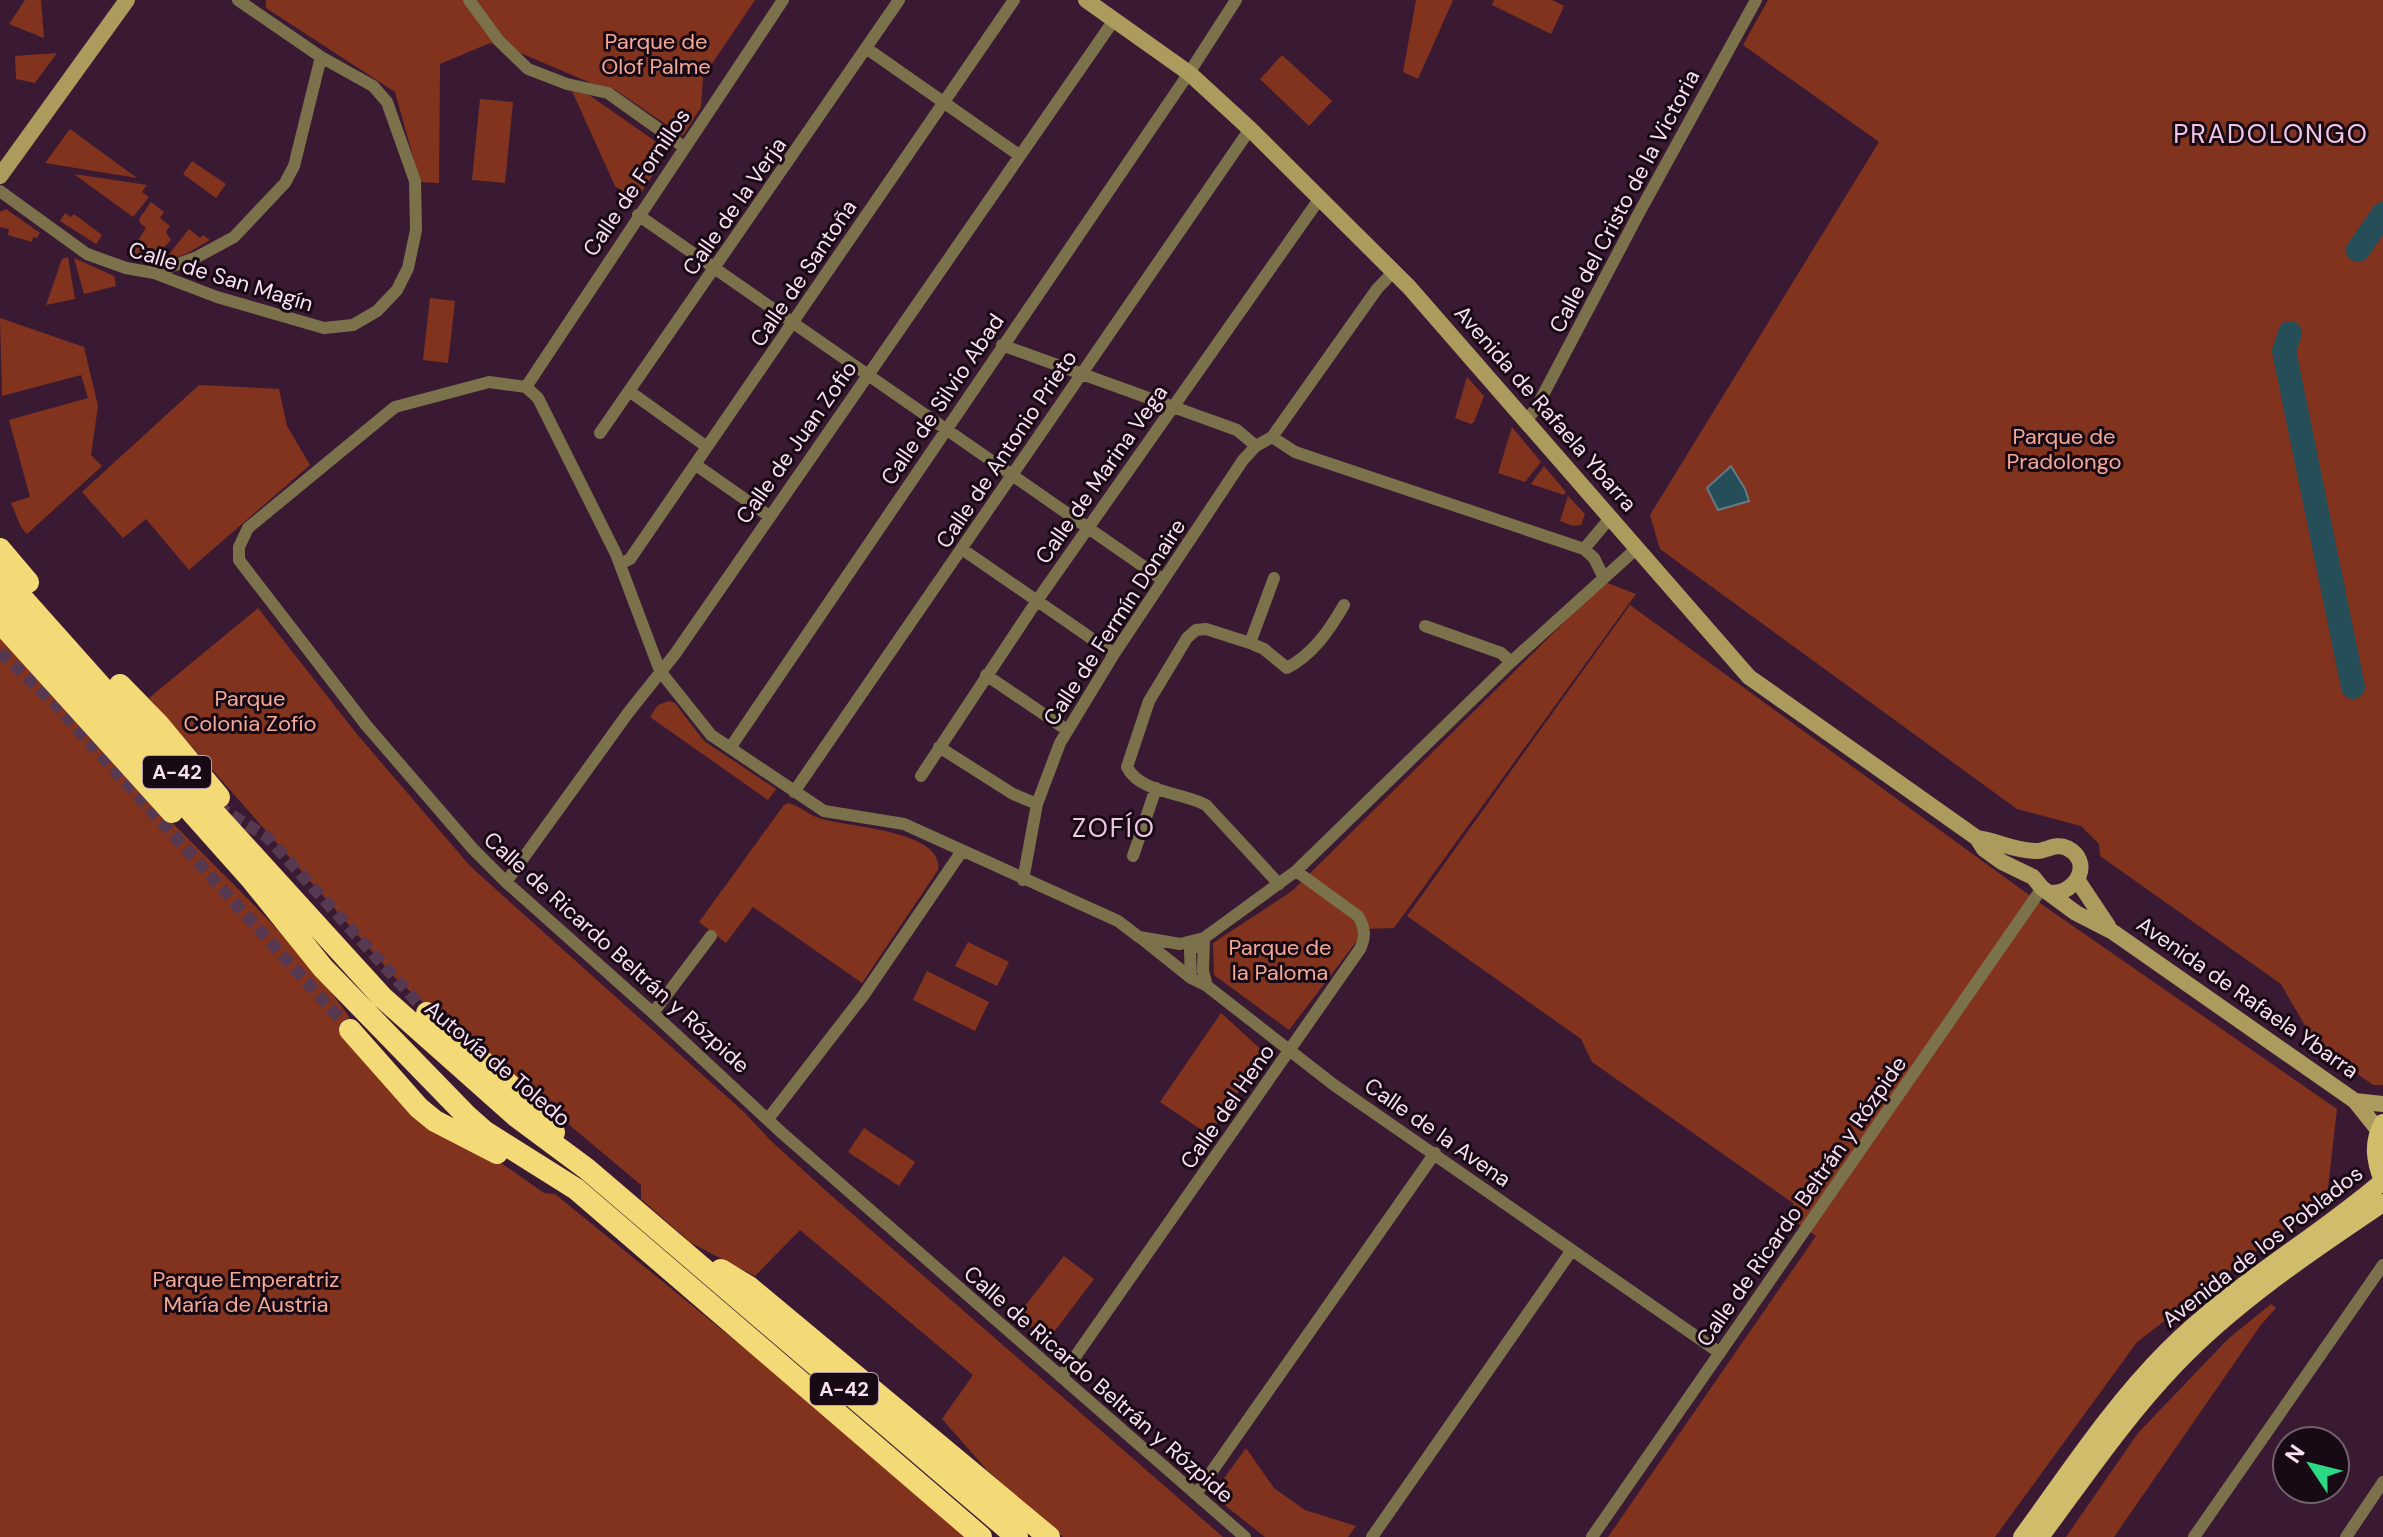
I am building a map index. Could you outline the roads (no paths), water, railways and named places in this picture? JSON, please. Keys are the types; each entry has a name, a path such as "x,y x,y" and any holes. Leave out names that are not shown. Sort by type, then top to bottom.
{"highway":[{"path":"0,549 159,725 334,937 356,969"},
{"name":"Autovía de Toledo","path":"0,573 382,997 517,1117 587,1169 1017,1537"},
{"name":"A-42","path":"0,597 252,880 323,968 466,1115 484,1131 576,1189 981,1537"},
{"path":"0,622 199,843 295,944 323,968"},
{"path":"427,1013 521,1095 587,1169"},
{"path":"350,1030 419,1108 435,1121 504,1157 534,1161"},
{"path":"671,1240 749,1287 1049,1537"}],"main road":[{"path":"0,176 127,0"},
{"name":"Avenida de Rafaela Ybarra","path":"1086,0 1189,73 1394,271 1749,677 1977,838 1984,849 2002,862 2042,886 2076,913 2113,932 2355,1101 2381,1127 2375,1147 2376,1165 2383,1181"},
{"name":"Avenida de Rafaela Ybarra","path":"1977,838 2007,848 2041,851 2057,846 2067,848 2076,855 2080,865 2078,881 2087,898 2113,932"},
{"path":"2041,851 2033,867 2042,886 2062,893 2078,881"},
{"name":"Avenida de Rafaela Ybarra","path":"2355,1101 2383,1104"},
{"name":"Avenida de los Poblados","path":"2023,1537 2113,1414 2168,1350 2246,1282 2383,1181"},
{"name":"Avenida de los Poblados","path":"2040,1537 2123,1423 2178,1361 2255,1295 2383,1203"}],"street":[{"name":"Calle de San Magín","path":"0,191 87,254 126,268 154,273 217,297 324,328 353,325 377,311 397,290 408,268 416,230 415,181 397,124 387,102 373,86 321,57 238,0"},
{"path":"469,0 499,41 528,69 567,84 608,93 684,147"},
{"name":"Calle de Fornillos","path":"526,387 783,0"},
{"name":"Calle de Santoña","path":"620,564 630,559 696,465 1014,0"},
{"name":"Calle de Silvio Abad","path":"730,748 1236,0"},
{"name":"Calle del Cristo de la Victoria","path":"1526,420 1534,412 1756,0"},
{"name":"Calle de la Verja","path":"600,433 866,48 893,2"},
{"name":"Calle de Juan Zofio","path":"506,882 675,654 1114,20"},
{"path":"866,48 1019,155"},
{"path":"154,273 197,257 234,237 285,183 294,166 321,57"},
{"name":"Calle de Antonio Prieto","path":"794,792 1250,129"},
{"name":"Calle de Marina Vega","path":"921,776 1036,602 1320,198"},
{"path":"638,215 1163,580"},
{"path":"1002,345 1237,430 1256,446 1272,437 1377,289 1394,271"},
{"name":"Calle de Ricardo Beltrán y Rózpide","path":"526,387 489,382 395,407 248,528 239,547 239,560 366,725 473,849 506,882 768,1119 1245,1537"},
{"name":"Calle de la Avena","path":"526,387 538,398 620,564 660,671 711,735 824,811 904,824 1118,921 1191,978 1207,986 1289,1052 1720,1353"},
{"path":"629,391 707,447"},
{"path":"1272,437 1295,452 1584,549 1594,558 1604,578"},
{"name":"Calle de Fermín Donaire","path":"1023,880 1037,804 1067,730 1163,580 1243,460 1256,446"},
{"path":"696,465 769,516"},
{"path":"1584,549 1610,518"},
{"path":"962,549 1114,654"},
{"path":"1584,549 1592,578 1584,596"},
{"path":"1191,978 1190,951 1296,871 1511,662 1636,549"},
{"path":"1250,643 1274,578"},
{"path":"1279,884 1206,805 1193,798 1156,788 1131,775 1127,767 1149,701 1187,638 1196,630 1206,629 1250,643 1264,649 1287,668 1303,659 1331,627 1344,605"},
{"path":"1425,626 1501,653 1511,662"},
{"path":"986,675 1067,730"},
{"path":"939,747 1013,794 1037,804"},
{"path":"1133,856 1156,788"},
{"path":"768,1119 863,996 962,851"},
{"name":"Calle del Heno","path":"1061,1377 1360,949 1365,938 1358,916 1296,871"},
{"name":"Calle de Ricardo Beltrán y Rózpide","path":"1592,1537 2042,886"},
{"path":"653,1013 711,936"},
{"path":"1139,937 1180,944 1204,938"},
{"path":"1204,938 1203,971 1207,986"},
{"path":"1196,1494 1435,1153"},
{"path":"1372,1537 1572,1250"},
{"path":"2194,1537 2383,1265"},
{"path":"2346,1537 2383,1482"}],"water":[{"path":"1731,466 1749,501 1718,510 1707,488"}],"waterway":[{"path":"2358,250 2383,214"},
{"path":"2290,333 2284,351 2353,687"}],"tunnel":[{"path":"0,652 53,702 350,1030"},
{"path":"217,806 267,837 427,1013"}],"district":[{"name":"PRADOLONGO","path":"2271,134"},
{"name":"ZOFÍO","path":"1114,828"}],"park label":[{"name":"Parque de Olof Palme","path":"656,54"},
{"name":"Parque de Pradolongo","path":"2064,448"},
{"name":"Parque Colonia Zofío","path":"250,710"},
{"name":"Parque de la Paloma","path":"1280,960"},
{"name":"Parque Emperatriz María de Austria","path":"246,1292"}]}
